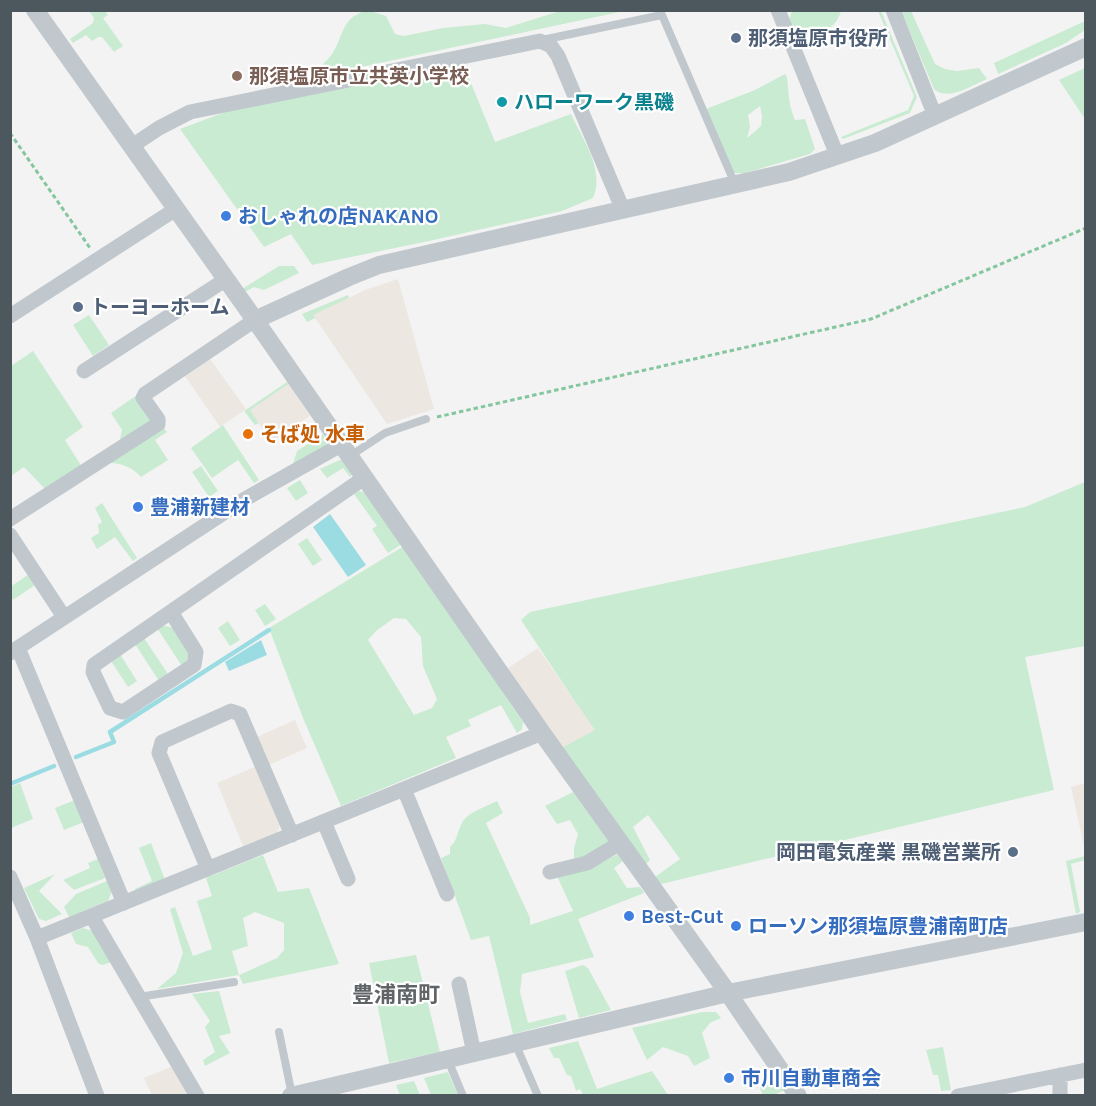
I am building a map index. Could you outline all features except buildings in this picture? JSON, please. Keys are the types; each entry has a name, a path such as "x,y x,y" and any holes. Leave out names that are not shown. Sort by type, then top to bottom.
{"street":[{"path":"35,10 798,1095"},
{"path":"777,10 837,155"},
{"path":"893,10 935,116"},
{"path":"132,146 159,128 190,112 540,41 551,46 558,56 623,210"},
{"path":"10,519 158,424 158,419 143,398 145,394 255,320 349,277 379,265 789,171 875,142 1086,47"},
{"path":"10,316 176,209"},
{"path":"84,371 225,280"},
{"path":"124,903 14,650 245,499 345,451"},
{"path":"171,612 196,652 194,665 123,712 110,708 93,672 94,665 364,478"},
{"path":"10,535 15,554 64,617"},
{"path":"208,869 159,753 162,742 231,711 240,714 292,835"},
{"path":"37,938 542,733"},
{"path":"404,789 447,894"},
{"path":"324,822 348,879"},
{"path":"550,872 587,863 620,843"},
{"path":"10,877 37,938 98,1095"},
{"path":"92,917 196,1095"},
{"path":"292,1095 728,993 1086,922"},
{"path":"459,984 474,1053"},
{"path":"958,1095 1086,1070"},
{"path":"1060,1075 1060,1095"}],"lane":[{"path":"540,41 662,15 735,185"},
{"path":"345,451 396,428 426,419"},
{"path":"139,997 234,982"},
{"path":"279,1032 292,1095"},
{"path":"515,1043 538,1095"},
{"path":"448,1060 463,1095"}],"path":[{"path":"10,133 98,260"},
{"path":"426,419 870,319 1086,228"}],"green space":[{"path":"367,10 386,16 395,34 404,36 443,28 485,24 506,28 560,11 624,11 314,77 332,54 347,23"},
{"path":"89,11 105,11 108,15 103,18 123,46 114,52 102,37 92,41 86,35 73,43 70,39 93,23 94,18"},
{"path":"792,11 841,11 831,26 803,35 789,20"},
{"path":"878,11 881,11 917,97 910,113 843,139 841,137 908,110 914,96"},
{"path":"901,11 911,11 935,64 957,71 979,68 987,79 953,93 940,93 934,89"},
{"path":"1085,21 1085,30 1066,43 998,74 994,63"},
{"path":"465,62 469,78 495,142 571,114 594,166 596,187 593,198 562,211 312,265 291,234 264,247 180,129 228,111"},
{"path":"1085,68 1085,119 1059,80"},
{"path":"785,74 795,120 805,119 815,149 810,154 745,173 734,173 706,109 755,90","holes":["760,106 761,126 747,138 750,127 748,115"]},
{"path":"279,266 294,266 299,273 264,290 254,287 243,293 242,289"},
{"path":"348,295 350,301 307,322 302,314"},
{"path":"89,315 109,345 93,356 73,325"},
{"path":"33,351 83,427 65,440 82,467 46,490 24,467 11,476 11,366"},
{"path":"287,382 289,384 251,410 259,423 255,425 244,411"},
{"path":"137,395 152,420 122,443 120,439 122,430 111,413"},
{"path":"162,425 167,432 155,440 168,460 141,477 127,467 110,463"},
{"path":"223,425 259,480 254,483 238,460 212,478 191,448"},
{"path":"323,434 330,446 293,464 297,451"},
{"path":"342,459 352,474 350,477 343,468 327,478 320,469"},
{"path":"201,466 218,491 209,497 192,472"},
{"path":"300,480 308,493 296,501 287,488"},
{"path":"1085,482 1085,646 1025,657 1054,790 661,884 655,877 680,859 648,815 633,827 650,860 645,865 561,748 594,730 521,620 530,612 1025,507"},
{"path":"359,491 366,493 402,544 388,553 372,529 377,526 354,494"},
{"path":"102,503 137,558 133,561 115,537 97,549 91,538 99,533 98,525 102,522 95,508"},
{"path":"307,538 322,560 313,566 298,544"},
{"path":"404,546 523,722 522,729 517,733 501,705 468,720 471,726 446,737 456,758 341,806 303,718 269,628","holes":["394,618 406,619 421,637 423,666 437,699 432,708 414,715 368,640"]},
{"path":"28,575 35,585 13,600 10,587"},
{"path":"265,604 276,619 265,626 255,610"},
{"path":"228,621 240,640 230,646 218,628"},
{"path":"162,625 173,628 189,652 186,663 182,666 157,628"},
{"path":"144,638 168,674 159,681 135,644"},
{"path":"120,654 137,681 128,687 111,661"},
{"path":"20,783 33,819 11,828 11,787"},
{"path":"573,792 610,843 586,857 574,858 578,834 570,820 557,824 545,806"},
{"path":"75,800 84,822 64,830 55,808"},
{"path":"497,801 503,813 486,823 530,918 530,925 573,911 557,876 591,868 618,854 623,861 614,868 627,888 640,887 644,893 578,919 594,957 522,974 520,992 528,1023 565,1014 567,1020 513,1034 489,936 471,940 441,858 450,854 450,847 463,821 474,812"},
{"path":"151,843 165,880 135,892 135,889 152,881 139,848"},
{"path":"263,855 278,892 309,888 339,964 243,984 239,975 157,989 176,973 183,953 170,909 175,907 193,956 212,949 197,901 212,896 206,878","holes":["255,912 284,923 284,950 277,958 239,975 232,951 248,946 243,918"]},
{"path":"1085,856 1085,860 1071,864 1080,912 1076,914 1066,861"},
{"path":"98,859 105,878 74,890 63,880 90,868 88,863"},
{"path":"55,874 39,891 62,914 46,921 39,919 24,888"},
{"path":"107,881 112,891 108,901 69,917 64,907 76,894"},
{"path":"83,928 93,931 112,962 102,965 98,963 88,947 76,944 71,933"},
{"path":"416,955 440,1052 389,1063 369,963"},
{"path":"583,965 588,968 611,1010 579,1018 565,971"},
{"path":"219,991 231,1033 219,1036 230,1053 205,1066 203,1060 215,1052 205,1027 210,1021 192,994"},
{"path":"702,1012 716,1012 721,1018 710,1023 702,1033 710,1058 694,1066 688,1056 663,1047 647,1060 632,1028"},
{"path":"578,1041 597,1089 652,1071 668,1095 583,1095 580,1089 576,1091 571,1076 567,1075 559,1058 554,1058 549,1048"},
{"path":"943,1047 951,1090 941,1091 938,1075 933,1075 926,1050"},
{"path":"448,1072 458,1095 431,1095 424,1078"},
{"path":"778,1079 785,1090 774,1095 763,1095 760,1088"},
{"path":"414,1081 420,1095 400,1095 396,1085"}],"sand":[{"path":"398,279 434,409 387,424 313,315 365,290"},
{"path":"210,359 246,409 220,427 185,376"},
{"path":"289,384 310,416 271,442 250,410"},
{"path":"538,648 595,730 561,748 508,668"},
{"path":"295,720 307,748 269,765 257,737"},
{"path":"257,766 281,823 277,833 243,846 217,783"},
{"path":"1086,783 1085,851 1071,787"},
{"path":"173,1066 191,1095 152,1095 144,1078"}],"water":[{"path":"330,514 366,565 348,577 313,527"},
{"path":"261,640 267,655 229,671 225,662"}],"waterway":[{"path":"76,757 114,742 110,732 269,630"},
{"path":"10,784 54,766"}],"place":[{"name":"那須塩原市役所","path":"736,38"},
{"name":"那須塩原市立共英小学校","path":"237,76"},
{"name":"ハローワーク黒磯","path":"502,102"},
{"name":"おしゃれの店NAKANO","path":"226,216"},
{"name":"トーヨーホーム","path":"78,307"},
{"name":"そば処 水車","path":"248,434"},
{"name":"豊浦新建材","path":"138,507"},
{"name":"岡田電気産業 黒磯営業所","path":"1013,852"},
{"name":"Best-Cut","path":"629,916"},
{"name":"ローソン那須塩原豊浦南町店","path":"736,926"},
{"name":"市川自動車商会","path":"729,1078"}],"district":[{"name":"豊浦南町","path":"396,995"}]}
